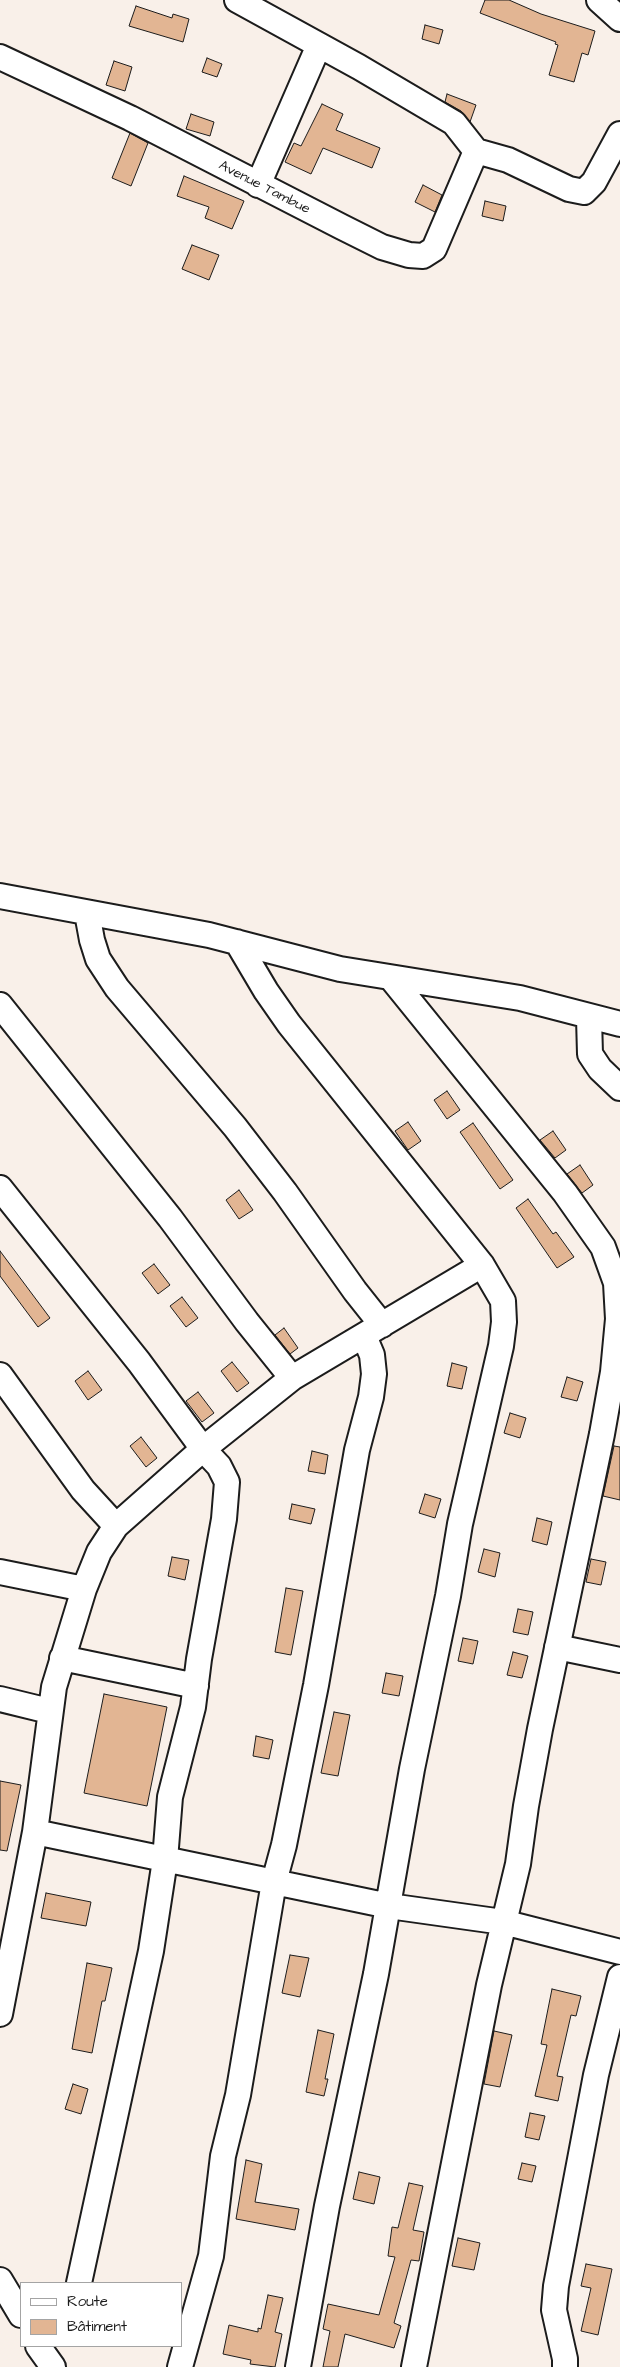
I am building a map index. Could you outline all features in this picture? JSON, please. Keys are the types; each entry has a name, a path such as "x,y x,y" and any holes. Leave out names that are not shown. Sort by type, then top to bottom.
{"street":[{"path":"237,0 454,123 476,151 508,160 569,189 584,192 594,182 620,134"},
{"path":"599,0 620,18"},
{"path":"258,185 319,45"},
{"name":"Avenue Tambue","path":"0,57 130,118 382,247 409,255 423,256 434,249 476,151"},
{"path":"0,896 237,942 340,970 520,998 589,1018 620,1024"},
{"path":"87,913 98,959 117,988 240,1134 285,1192 355,1291 373,1330 372,1355 374,1374 371,1397 357,1450 316,1685 284,1845 274,1882 238,2095 223,2156 211,2256 180,2367"},
{"path":"237,942 266,991 289,1024 482,1265 504,1301 501,1346 460,1524 448,1596 412,1769 362,2047 327,2206 298,2367"},
{"path":"391,978 565,1193 603,1247 616,1283 618,1319 613,1372 531,1777 518,1864 503,1922 456,2142 414,2367"},
{"path":"0,1005 170,1218 246,1322 292,1378"},
{"path":"589,1018 590,1054 600,1069 620,1088"},
{"path":"0,1188 139,1362 203,1449 224,1474 227,1482 193,1707 170,1798 165,1860 150,1951 132,2044 79,2282"},
{"path":"0,2014 10,1912 35,1832 45,1764 49,1711 62,1658 84,1589 99,1552 116,1526 203,1449 292,1378 482,1265"},
{"path":"0,1375 83,1490 116,1526"},
{"path":"0,1572 84,1589"},
{"path":"557,1648 620,1660"},
{"path":"62,1658 196,1686"},
{"path":"0,1700 49,1711"},
{"path":"35,1832 388,1906 503,1922 620,1952"},
{"path":"565,2367 565,2359 554,2310 556,2286 596,2075 620,1978"},
{"path":"0,2280 20,2313"},
{"path":"39,2347 52,2367"},
{"path":"52,2367 60,2347"}],"building":[{"path":"485,0 509,0 541,14 595,31 588,55 582,53 574,82 549,75 558,45 555,44 556,42 480,13"},
{"path":"136,6 172,18 173,14 189,19 183,42 129,26"},
{"path":"425,25 443,30 439,44 422,39"},
{"path":"207,58 222,64 217,77 202,72"},
{"path":"114,61 132,67 125,91 106,85"},
{"path":"447,94 476,105 470,122 461,111 445,102"},
{"path":"322,104 343,114 336,130 380,148 372,168 323,148 311,174 285,162 294,143 301,146"},
{"path":"191,114 214,122 210,136 186,129"},
{"path":"130,133 148,143 131,186 112,178"},
{"path":"184,176 244,201 232,229 205,218 209,207 177,196"},
{"path":"423,185 442,195 435,212 415,202"},
{"path":"485,201 506,206 503,221 482,216"},
{"path":"192,245 219,255 209,280 182,269"},
{"path":"447,1091 460,1110 447,1119 434,1100"},
{"path":"408,1122 421,1141 408,1150 395,1131"},
{"path":"473,1123 513,1180 500,1189 460,1132"},
{"path":"553,1131 566,1150 555,1158 540,1140"},
{"path":"580,1165 593,1185 582,1193 567,1174"},
{"path":"239,1190 253,1210 239,1219 226,1200"},
{"path":"528,1199 553,1234 556,1232 574,1257 557,1268 516,1208"},
{"path":"0,1251 50,1318 38,1327 0,1276"},
{"path":"154,1264 170,1285 158,1294 142,1273"},
{"path":"182,1297 198,1318 186,1327 170,1306"},
{"path":"284,1328 298,1348 290,1354 275,1335"},
{"path":"232,1362 249,1383 237,1392 221,1371"},
{"path":"452,1363 467,1367 462,1389 447,1386"},
{"path":"88,1371 102,1390 88,1400 75,1381"},
{"path":"567,1377 583,1382 577,1401 561,1397"},
{"path":"198,1392 214,1413 202,1422 186,1401"},
{"path":"510,1413 526,1418 520,1438 504,1433"},
{"path":"141,1437 157,1458 146,1467 130,1446"},
{"path":"614,1446 620,1447 620,1500 603,1496"},
{"path":"312,1451 328,1455 325,1474 308,1471"},
{"path":"425,1494 441,1499 435,1518 419,1513"},
{"path":"292,1504 315,1509 311,1524 289,1519"},
{"path":"537,1518 552,1522 547,1545 532,1541"},
{"path":"484,1549 500,1553 495,1577 478,1572"},
{"path":"172,1557 189,1560 185,1580 168,1576"},
{"path":"591,1559 606,1562 601,1585 586,1582"},
{"path":"286,1588 303,1591 291,1655 275,1652"},
{"path":"518,1609 533,1612 528,1635 513,1632"},
{"path":"463,1638 478,1641 473,1664 458,1661"},
{"path":"513,1652 528,1656 522,1678 507,1675"},
{"path":"386,1673 403,1676 399,1696 382,1693"},
{"path":"104,1694 167,1707 147,1806 84,1793"},
{"path":"334,1712 350,1715 338,1776 321,1773"},
{"path":"256,1736 273,1740 269,1759 253,1756"},
{"path":"0,1781 21,1785 7,1851 0,1850"},
{"path":"46,1893 91,1902 86,1926 41,1918"},
{"path":"290,1955 309,1958 300,1997 282,1993"},
{"path":"87,1963 112,1968 105,2001 102,2001 92,2053 72,2049"},
{"path":"552,1989 581,1996 576,2016 571,2015 557,2076 563,2077 558,2101 535,2096 547,2045 541,2044"},
{"path":"318,2030 334,2034 325,2079 328,2079 324,2096 306,2092"},
{"path":"494,2031 512,2035 500,2087 484,2084"},
{"path":"73,2084 88,2089 81,2114 65,2109"},
{"path":"530,2113 545,2116 539,2140 525,2137"},
{"path":"246,2160 262,2164 255,2202 299,2209 295,2230 236,2219"},
{"path":"522,2163 536,2166 532,2182 518,2179"},
{"path":"359,2172 380,2177 374,2204 353,2199"},
{"path":"409,2183 423,2186 413,2230 424,2232 419,2261 411,2260 394,2323 401,2326 394,2348 345,2334 338,2367 323,2367 330,2331 323,2329 328,2304 379,2315 395,2257 388,2256 392,2227 398,2228"},
{"path":"458,2238 480,2243 474,2270 452,2266"},
{"path":"586,2264 612,2269 598,2335 581,2331 591,2288 581,2286"},
{"path":"268,2295 283,2298 275,2332 282,2334 275,2367 250,2364 251,2360 223,2354 229,2325 258,2332 258,2328 261,2329"}]}
